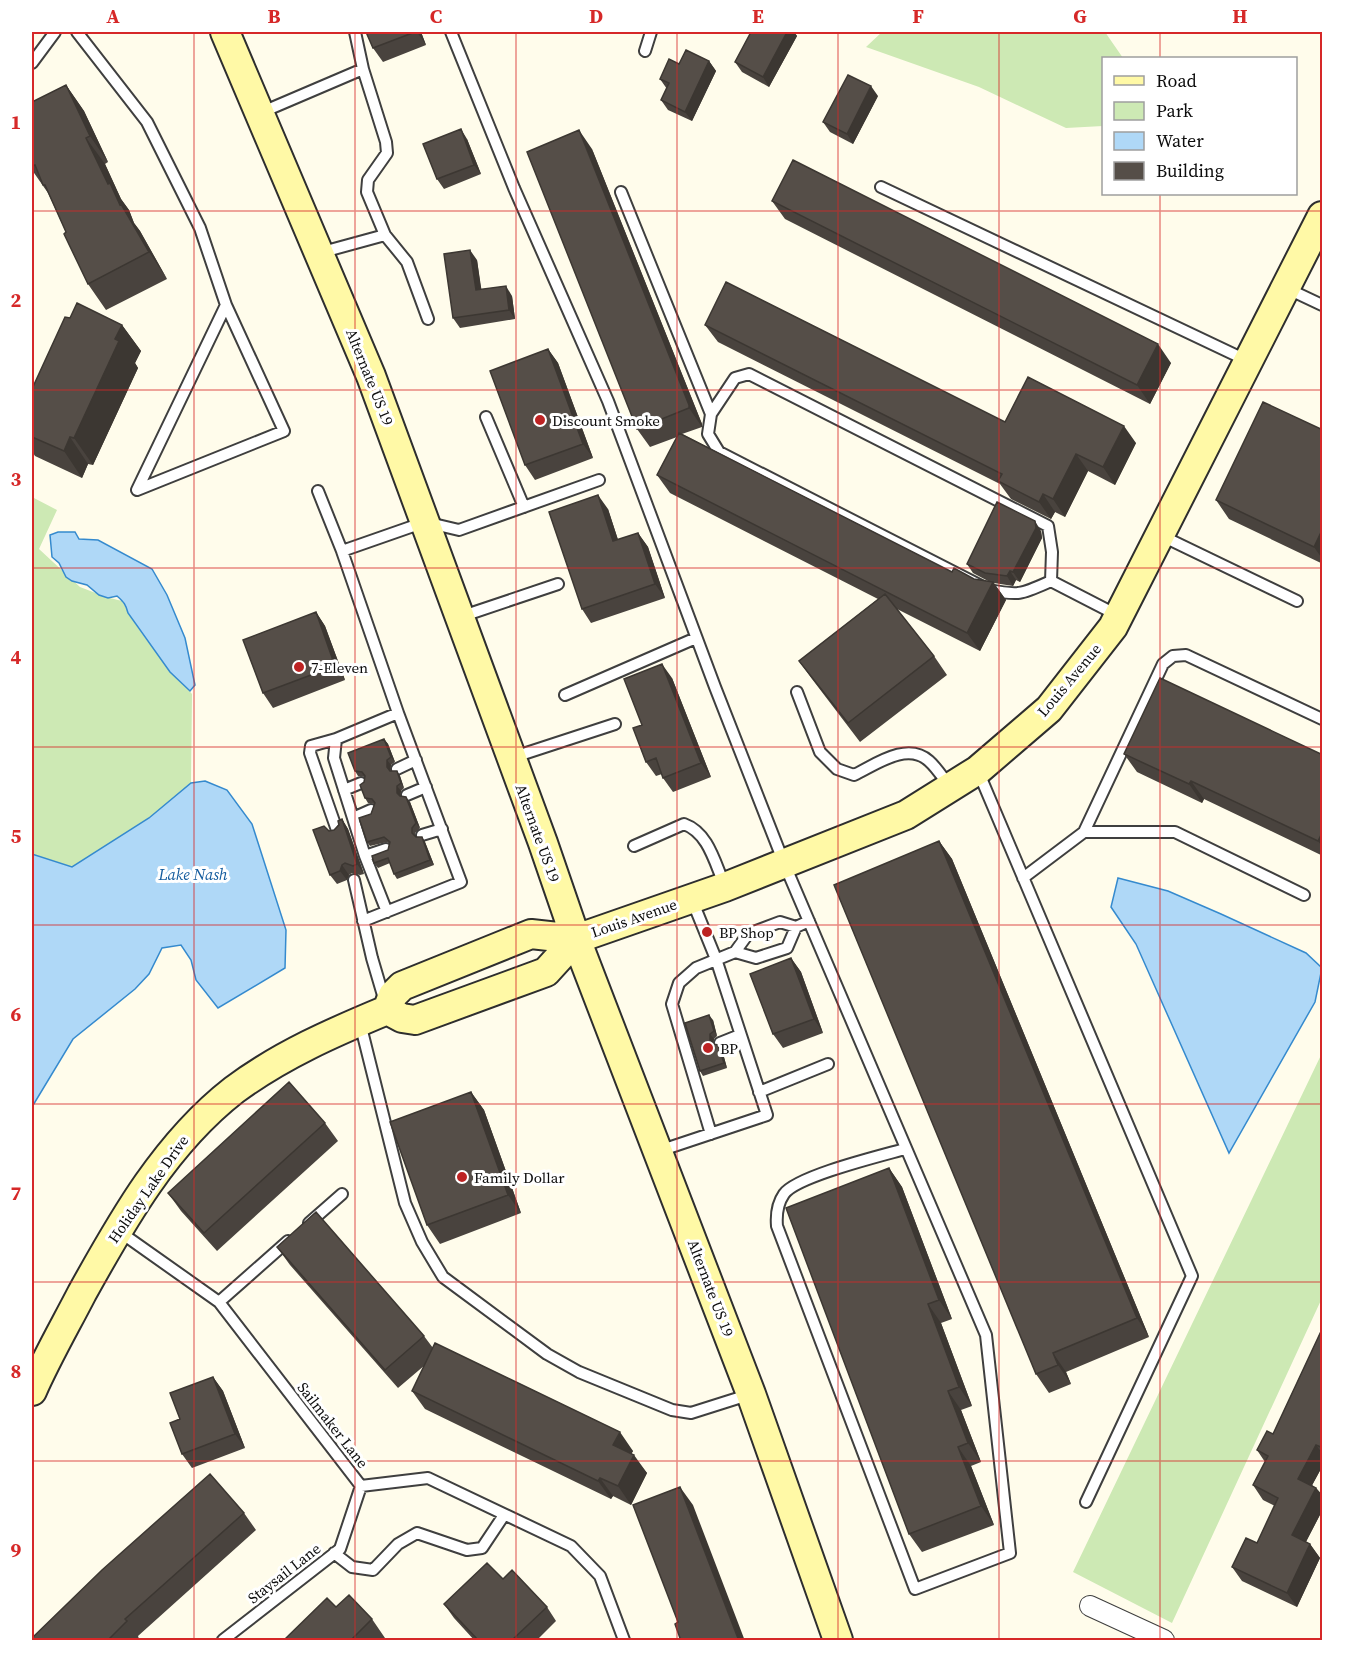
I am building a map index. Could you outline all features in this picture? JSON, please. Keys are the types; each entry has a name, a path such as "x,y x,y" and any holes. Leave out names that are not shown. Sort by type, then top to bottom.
{"street":[{"name":"Alternate US 19","path":"225,32 371,376 543,843 576,939 751,1394 838,1641"},
{"name":"Louis Avenue","path":"576,939 725,887 906,815 978,770 1049,710 1113,627 1323,216"},
{"path":"531,934 576,939 546,972 416,1020 402,1018 387,1010 393,995 402,986 531,934"},
{"name":"Holiday Lake Drive","path":"35,1373 117,1230 162,1164 194,1126 226,1097 289,1054 387,1010"},
{"path":"1090,1606 1164,1641"}],"lane":[{"path":"32,63 55,32"},
{"path":"77,32 147,122 200,228 226,305 284,431 137,490 226,305"},
{"path":"355,32 363,69 386,142 387,153 368,180 368,192 384,235 407,262 428,319"},
{"path":"451,32 518,198 608,401 696,638 784,863 986,1335 1010,1553 915,1589 777,1226 776,1210 785,1193 801,1181 905,1149"},
{"path":"645,51 651,32"},
{"path":"259,113 363,69"},
{"path":"881,187 1248,361"},
{"path":"621,192 711,414"},
{"path":"319,253 384,235"},
{"path":"1286,288 1323,305"},
{"path":"749,374 1047,526 1052,552 1051,581 1027,592 1013,594 989,590 719,452 708,434 711,414 735,378 749,374"},
{"path":"486,417 524,507"},
{"path":"342,551 424,522 459,530 599,480"},
{"path":"318,491 342,551 398,713 461,882 363,921"},
{"path":"1160,535 1297,602"},
{"path":"1051,581 1119,616"},
{"path":"460,617 558,584"},
{"path":"565,695 696,638"},
{"path":"1023,878 1084,832 1163,664 1173,656 1186,655 1323,719"},
{"path":"797,692 820,752 837,769 854,775 891,757 907,753 919,754 929,761 950,787"},
{"path":"338,833 310,753 311,746 336,739 398,713"},
{"path":"510,758 615,724"},
{"path":"336,739 334,758 365,856 387,912"},
{"path":"397,769 416,760"},
{"path":"978,770 1192,1276 1086,1502"},
{"path":"344,790 361,783"},
{"path":"407,795 426,787"},
{"path":"353,818 371,810"},
{"path":"634,846 684,824 693,828 704,838 725,887"},
{"path":"422,835 442,829"},
{"path":"1084,832 1175,832 1304,895"},
{"path":"365,856 386,849"},
{"path":"354,880 387,1010"},
{"path":"659,1152 767,1115 716,959 692,898"},
{"path":"735,952 756,958 787,948 796,927 809,921"},
{"path":"711,1134 692,1054 672,1004 679,983 696,968 735,952 748,934 780,922 796,927"},
{"path":"359,1021 405,1203 422,1242 443,1277 547,1354 579,1372 672,1410 691,1413 751,1394"},
{"path":"720,1043 740,1035"},
{"path":"759,1092 828,1064"},
{"path":"219,1302 342,1194"},
{"name":"Sailmaker Lane","path":"117,1230 219,1302 362,1486 428,1478 571,1546 600,1576 624,1641"},
{"name":"Staysail Lane","path":"223,1641 340,1549 362,1486"},
{"path":"334,1553 352,1567 374,1570 407,1537 417,1533 467,1550 482,1548 504,1515"}],"green space":[{"path":"882,32 1105,32 1122,57 1102,57 1102,126 1066,128 979,87 866,47"},
{"path":"32,497 57,510 39,549 80,587 122,601 145,638 192,694 191,783 149,818 72,867 32,854"},
{"path":"1322,1053 1322,1298 1172,1623 1073,1572"}],"water":[{"path":"58,532 75,532 79,539 98,540 152,569 167,595 185,638 195,685 190,691 170,672 117,596 108,598 99,595 87,585 66,577 59,563 52,557 50,535"},
{"name":"Lake Nash","path":"205,781 227,790 252,824 286,930 285,968 218,1008 196,980 191,960 181,945 162,948 149,974 135,989 73,1039 32,1107 32,854 72,867 149,818 191,783"},
{"path":"1118,878 1168,891 1221,914 1306,953 1322,968 1315,1002 1229,1153 1136,944 1111,907"}],"building":[{"path":"366,32 415,32 373,48"},
{"path":"751,32 787,32 763,77 735,62"},
{"path":"686,50 709,61 685,112 661,100 669,83 660,79 669,59 679,64"},
{"path":"848,75 871,86 847,134 823,122"},
{"path":"66,85 90,136 86,138 108,184 110,183 120,205 149,252 88,284 64,234 66,232 45,185 35,165 32,166 32,102"},
{"path":"461,129 474,165 437,179 423,144"},
{"path":"579,130 689,405 689,408 637,429 527,152"},
{"path":"793,160 1158,344 1137,385 772,201"},
{"path":"470,250 476,290 506,286 509,310 453,318 444,254"},
{"path":"726,282 1005,422 1028,377 1124,426 1103,467 1076,454 1053,499 1043,494 1039,502 998,481 1002,474 705,325"},
{"path":"77,303 122,325 115,339 119,341 74,438 70,437 64,451 32,437 32,389 65,317 70,318"},
{"path":"548,349 583,444 525,465 490,371"},
{"path":"1263,402 1323,430 1323,528 1314,547 1216,500"},
{"path":"679,433 952,572 954,568 974,579 993,582 967,633 657,475"},
{"path":"598,495 613,541 638,533 655,584 582,609 549,512"},
{"path":"997,502 1035,521 1036,528 1013,572 1010,571 1007,576 985,573 967,564"},
{"path":"885,594 934,656 848,723 799,661"},
{"name":"7-Eleven","path":"316,612 335,666 263,693 243,640"},
{"path":"662,664 701,763 663,778 656,758 646,762 633,728 642,725 624,679"},
{"path":"1160,678 1323,755 1323,831 1318,841 1191,781 1189,784 1124,754"},
{"path":"384,739 391,757 387,760 387,767 390,771 397,771 401,783 397,786 397,793 406,797 416,823 412,828 412,833 416,837 422,837 430,860 394,874 388,858 374,863 372,856 388,850 390,842 384,837 367,842 359,818 371,814 375,803 372,799 365,798 360,785 364,782 365,776 362,772 355,771 348,753"},
{"path":"342,819 357,864 353,866 345,863 340,871 330,875 313,830 324,826 329,831 334,830 339,825 338,821"},
{"path":"939,841 1137,1318 1053,1353 1058,1365 1036,1374 834,885"},
{"path":"791,958 814,1019 773,1034 750,974"},
{"name":"BP","path":"709,1015 714,1031 710,1034 710,1040 713,1044 718,1045 724,1063 700,1071 685,1023"},
{"path":"289,1082 325,1123 204,1233 168,1193"},
{"name":"Family Dollar","path":"471,1092 508,1195 427,1225 390,1122"},
{"path":"889,1168 939,1300 928,1304 959,1387 948,1391 968,1443 958,1447 981,1506 909,1534 786,1208"},
{"path":"316,1212 424,1336 385,1370 277,1247"},
{"path":"1323,1327 1323,1448 1316,1445 1298,1479 1316,1488 1292,1535 1310,1544 1287,1593 1232,1567 1246,1538 1257,1543 1278,1498 1253,1485 1268,1456 1257,1450 1267,1431 1273,1434"},
{"path":"435,1343 620,1432 613,1445 634,1455 618,1486 600,1478 598,1481 412,1391"},
{"path":"213,1377 235,1434 182,1454 170,1423 180,1419 170,1393"},
{"path":"210,1474 244,1513 125,1619 127,1621 107,1641 32,1641 32,1638 102,1570"},
{"path":"680,1487 739,1641 681,1641 675,1624 678,1622 633,1505"},
{"path":"487,1563 503,1579 512,1570 547,1607 511,1641 479,1641 444,1604"},
{"path":"349,1595 372,1619 353,1638 356,1641 283,1641 327,1598 336,1607"}],"place":[{"name":"Discount Smoke","path":"540,420"},
{"name":"7-Eleven","path":"299,667"},
{"name":"BP Shop","path":"707,932"},
{"name":"BP","path":"708,1048"},
{"name":"Family Dollar","path":"462,1177"}]}
